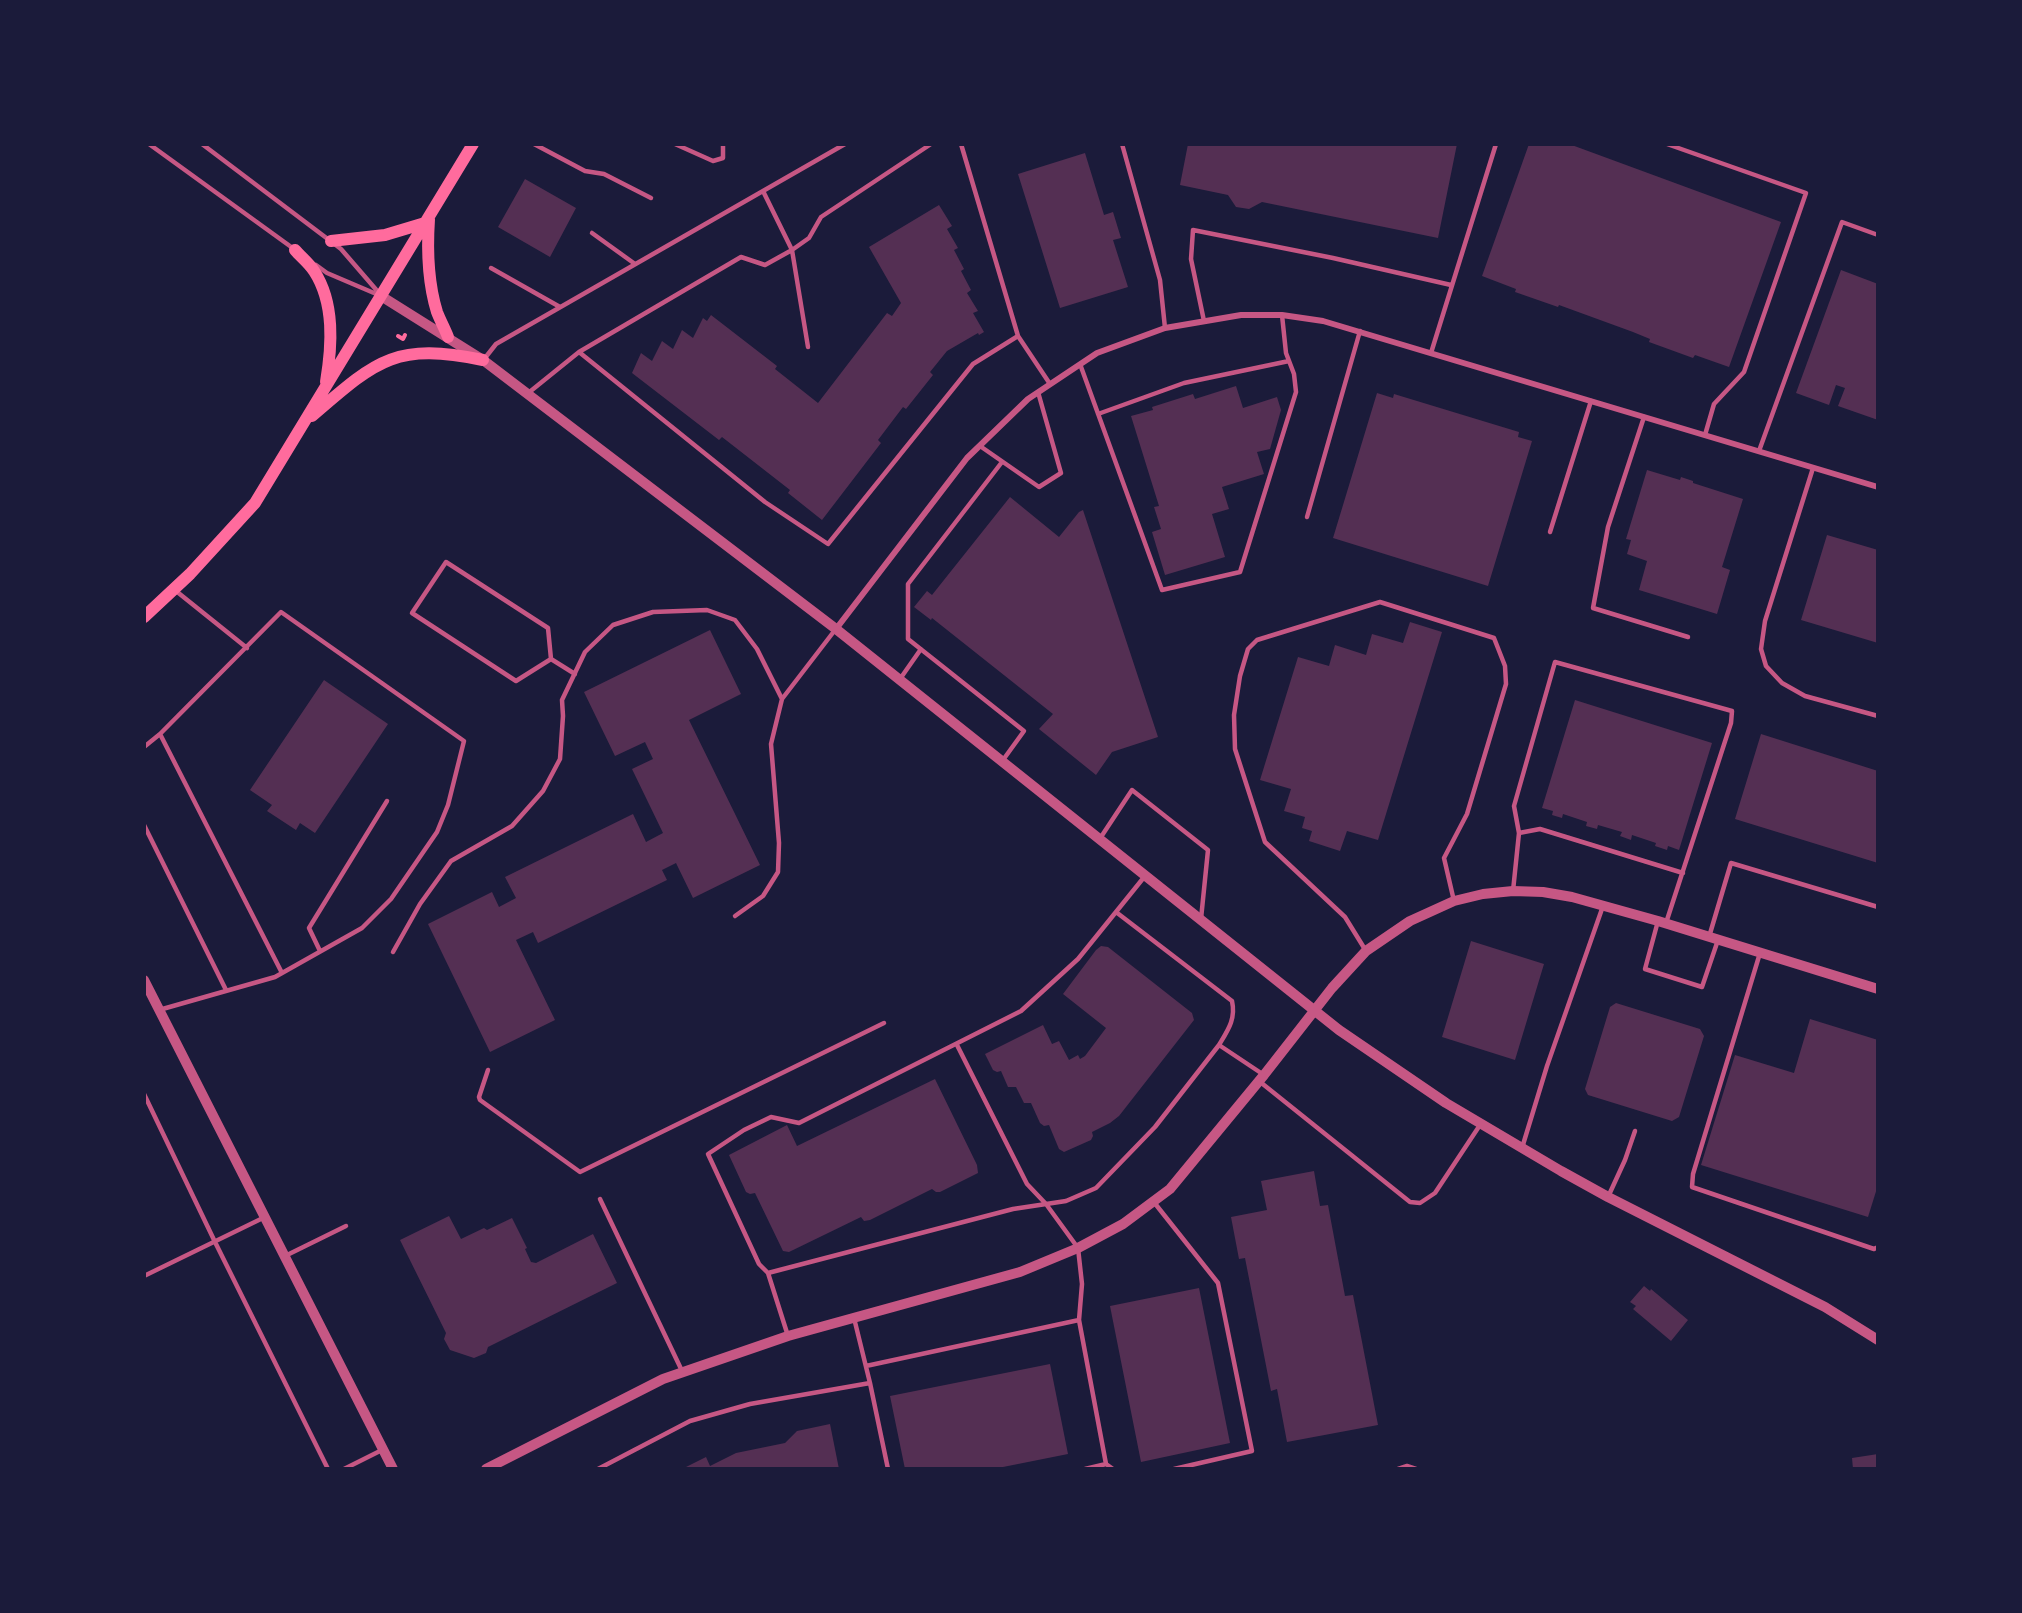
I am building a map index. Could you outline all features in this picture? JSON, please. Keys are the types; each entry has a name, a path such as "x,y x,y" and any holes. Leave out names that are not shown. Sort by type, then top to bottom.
{"main road":[{"path":"144,617 174,589 255,503 473,144"},
{"path":"331,242 385,235 427,220"},
{"path":"427,220 427,244 437,311 448,337"},
{"path":"295,250 313,270 326,301 331,324 326,387"},
{"path":"305,423 354,379 389,359 406,354 429,352 455,354 483,360"}],"street":[{"path":"381,296 483,360 836,629 1312,1011 1339,1030 1481,1124 1522,1148 1608,1197 1825,1307 1878,1340"},
{"path":"836,629 967,458 1028,399 1097,353 1165,328 1241,315 1282,315 1323,321 1878,487"},
{"path":"486,1469 663,1379 788,1336 1020,1272 1078,1248 1123,1224 1170,1189 1261,1078 1312,1011 1366,951 1410,921 1454,901 1483,894 1513,891 1543,892 1603,904 1878,989"},
{"path":"145,984 393,1469"}],"lane":[{"path":"149,144 327,273 381,296"},
{"path":"202,144 341,249 381,296"},
{"path":"534,144 585,171 604,174 651,198"},
{"path":"675,144 713,161 723,158 723,144"},
{"path":"483,360 496,344 845,144"},
{"path":"527,394 579,352 741,257 765,265 792,250 810,238 821,217 932,144"},
{"path":"961,144 1018,336 1050,384"},
{"path":"1122,144 1160,280 1165,328"},
{"path":"1431,353 1496,144"},
{"path":"1668,144 1806,193 1744,372 1714,404 1705,435"},
{"path":"763,191 792,250 808,347"},
{"path":"1759,451 1842,222 1878,235"},
{"path":"1204,321 1191,259 1193,230 1333,258 1451,285"},
{"path":"592,233 635,264"},
{"path":"491,268 560,307"},
{"path":"1080,364 1162,590 1240,572 1296,392 1294,374 1286,354 1282,315"},
{"path":"1307,517 1360,331"},
{"path":"579,352 765,502 828,544 973,364 1018,336"},
{"path":"1098,414 1184,383 1289,361"},
{"path":"980,446 1039,487 1061,473 1038,392"},
{"path":"1550,532 1591,401"},
{"path":"1644,417 1608,528 1593,608 1688,637"},
{"path":"1002,462 908,584 908,639 1024,730 1002,762"},
{"path":"1812,468 1765,621 1761,649 1766,666 1782,683 1805,696 1878,716"},
{"path":"446,562 548,628 551,659 516,681 412,612 446,562"},
{"path":"174,589 247,648"},
{"path":"1366,951 1345,917 1265,842 1235,749 1234,715 1240,676 1248,649 1257,640 1380,602 1494,638 1505,666 1506,684 1467,814 1444,858 1454,901"},
{"path":"393,952 420,904 451,861 512,826 543,791 560,759 562,700 585,652 613,626 653,612 707,610 735,620 757,649 782,699"},
{"path":"144,747 160,734 281,612 464,741 448,805 436,832 391,899 362,928 274,977 159,1010"},
{"path":"735,916 763,896 778,872 779,843 771,744 782,699 836,629"},
{"path":"900,680 921,649"},
{"path":"551,659 575,674"},
{"path":"1513,891 1519,833 1514,806 1555,662 1732,711 1731,723 1683,873 1645,969 1702,987 1731,863 1878,907"},
{"path":"160,734 282,973"},
{"path":"1100,840 1132,790 1208,850 1201,921"},
{"path":"320,951 309,928 387,801"},
{"path":"144,825 226,990"},
{"path":"1519,833 1540,830 1683,873"},
{"path":"788,1336 768,1273 759,1264 708,1154 744,1130 771,1117 799,1123 1021,1011 1078,959 1145,876"},
{"path":"1522,1148 1547,1066 1575,982 1598,924 1603,904"},
{"path":"768,1273 1013,1209 1066,1201 1096,1188 1155,1127 1219,1045 1235,1014 1232,1001 1116,912"},
{"path":"1761,952 1693,1174 1692,1187 1874,1249 1878,1247"},
{"path":"488,1070 480,1100 580,1172 884,1023"},
{"path":"957,1045 1027,1184 1046,1204 1078,1248 1082,1284 1078,1320 1106,1464 1113,1469"},
{"path":"1219,1045 1410,1202 1420,1203 1435,1193 1481,1124"},
{"path":"144,1094 328,1469"},
{"path":"1608,1197 1626,1160 1635,1131"},
{"path":"600,1199 683,1373"},
{"path":"1153,1202 1218,1282 1251,1451 1174,1469"},
{"path":"144,1276 265,1217"},
{"path":"285,1256 346,1226"},
{"path":"854,1317 888,1469"},
{"path":"866,1366 1078,1320"},
{"path":"598,1469 690,1421 750,1404 870,1383"},
{"path":"344,1469 383,1449"},
{"path":"1085,1469 1106,1464"},
{"path":"1398,1469 1407,1466 1416,1469"}],"path":[{"path":"398,336 403,339 405,335"}],"building":[{"path":"1188,144 1457,144 1438,238 1262,202 1249,209 1236,207 1228,195 1180,185"},
{"path":"1529,144 1569,144 1781,222 1729,367 1695,355 1693,358 1649,342 1650,339 1633,332 1559,305 1558,307 1515,292 1516,289 1482,276"},
{"path":"1085,153 1104,215 1113,212 1121,238 1113,240 1128,287 1060,308 1018,174"},
{"path":"525,179 576,208 550,257 498,227"},
{"path":"939,205 952,226 947,229 958,248 954,250 971,290 967,293 978,311 973,313 984,332 979,335 978,333 947,351 930,372 933,375 906,409 903,407 878,440 881,443 822,520 788,493 790,490 722,437 719,440 632,373 641,353 652,361 662,341 673,349 682,330 693,338 703,318 707,321 711,315 777,366 775,369 818,403 887,313 892,316 901,303 869,247"},
{"path":"1841,270 1878,284 1878,420 1838,406 1845,388 1836,385 1829,405 1796,393"},
{"path":"1236,386 1243,408 1277,397 1281,410 1270,449 1257,452 1264,474 1222,487 1229,509 1212,514 1225,557 1165,575 1152,532 1161,529 1154,507 1159,506 1131,416 1193,394 1195,399"},
{"path":"1377,393 1393,398 1394,394 1519,432 1518,437 1532,441 1488,586 1333,538"},
{"path":"1647,470 1680,480 1681,477 1743,499 1722,567 1730,570 1717,614 1639,590 1647,561 1627,554 1631,540 1626,539"},
{"path":"1010,497 1059,537 1083,510 1158,737 1112,752 1096,775 1039,729 1053,714 932,618 931,620 914,607 927,591 932,595"},
{"path":"1827,535 1878,550 1878,643 1801,620"},
{"path":"1410,622 1442,632 1378,840 1347,831 1340,851 1309,841 1312,831 1302,828 1305,817 1284,811 1291,789 1260,780 1298,657 1329,666 1335,645 1366,655 1372,634 1403,643"},
{"path":"710,630 741,694 689,720 760,865 693,898 676,863 662,870 667,880 538,943 533,932 516,940 555,1020 490,1052 428,924 492,892 499,907 516,898 505,877 633,814 646,842 663,833 632,769 653,759 645,742 615,756 584,692"},
{"path":"324,680 388,724 315,833 300,823 296,830 267,811 272,805 250,790"},
{"path":"1575,700 1712,743 1679,850 1668,846 1667,850 1655,846 1656,843 1632,835 1631,840 1620,836 1622,832 1598,825 1597,829 1586,826 1587,822 1563,814 1562,818 1552,815 1553,811 1542,808"},
{"path":"1761,734 1878,771 1878,863 1735,819"},
{"path":"1471,941 1544,964 1515,1060 1442,1037"},
{"path":"1101,946 1108,947 1192,1013 1194,1020 1119,1116 1092,1132 1091,1140 1064,1152 1059,1149 1049,1125 1044,1126 1040,1123 1031,1103 1024,1103 1016,1087 1008,1087 1001,1071 993,1070 985,1054 1043,1025 1052,1044 1059,1041 1069,1060 1078,1055 1080,1059 1085,1056 1106,1028 1063,994"},
{"path":"1616,1003 1700,1029 1704,1036 1679,1117 1672,1121 1588,1095 1585,1089 1610,1007"},
{"path":"1810,1019 1878,1040 1878,1185 1868,1217 1701,1165 1735,1055 1794,1073"},
{"path":"935,1079 977,1165 978,1173 940,1192 932,1189 870,1220 864,1221 861,1217 789,1252 783,1251 755,1193 746,1192 729,1155 787,1125 797,1146"},
{"path":"1314,1171 1320,1206 1328,1205 1345,1296 1353,1295 1378,1425 1287,1442 1277,1389 1271,1391 1245,1258 1239,1259 1231,1217 1267,1210 1261,1181"},
{"path":"449,1216 461,1239 512,1218 527,1248 525,1249 531,1262 536,1263 593,1234 617,1283 488,1347 486,1353 474,1358 450,1350 444,1339 446,1333 400,1240"},
{"path":"1644,1286 1650,1291 1651,1289 1688,1320 1671,1341 1633,1309 1636,1306 1630,1302"},
{"path":"1199,1288 1230,1443 1141,1462 1110,1306"},
{"path":"1050,1364 1068,1454 993,1469 905,1469 890,1396"},
{"path":"830,1424 839,1469 682,1469 706,1457 710,1466 736,1453 785,1443 797,1431"},
{"path":"1878,1454 1878,1469 1853,1469 1852,1458"}]}
